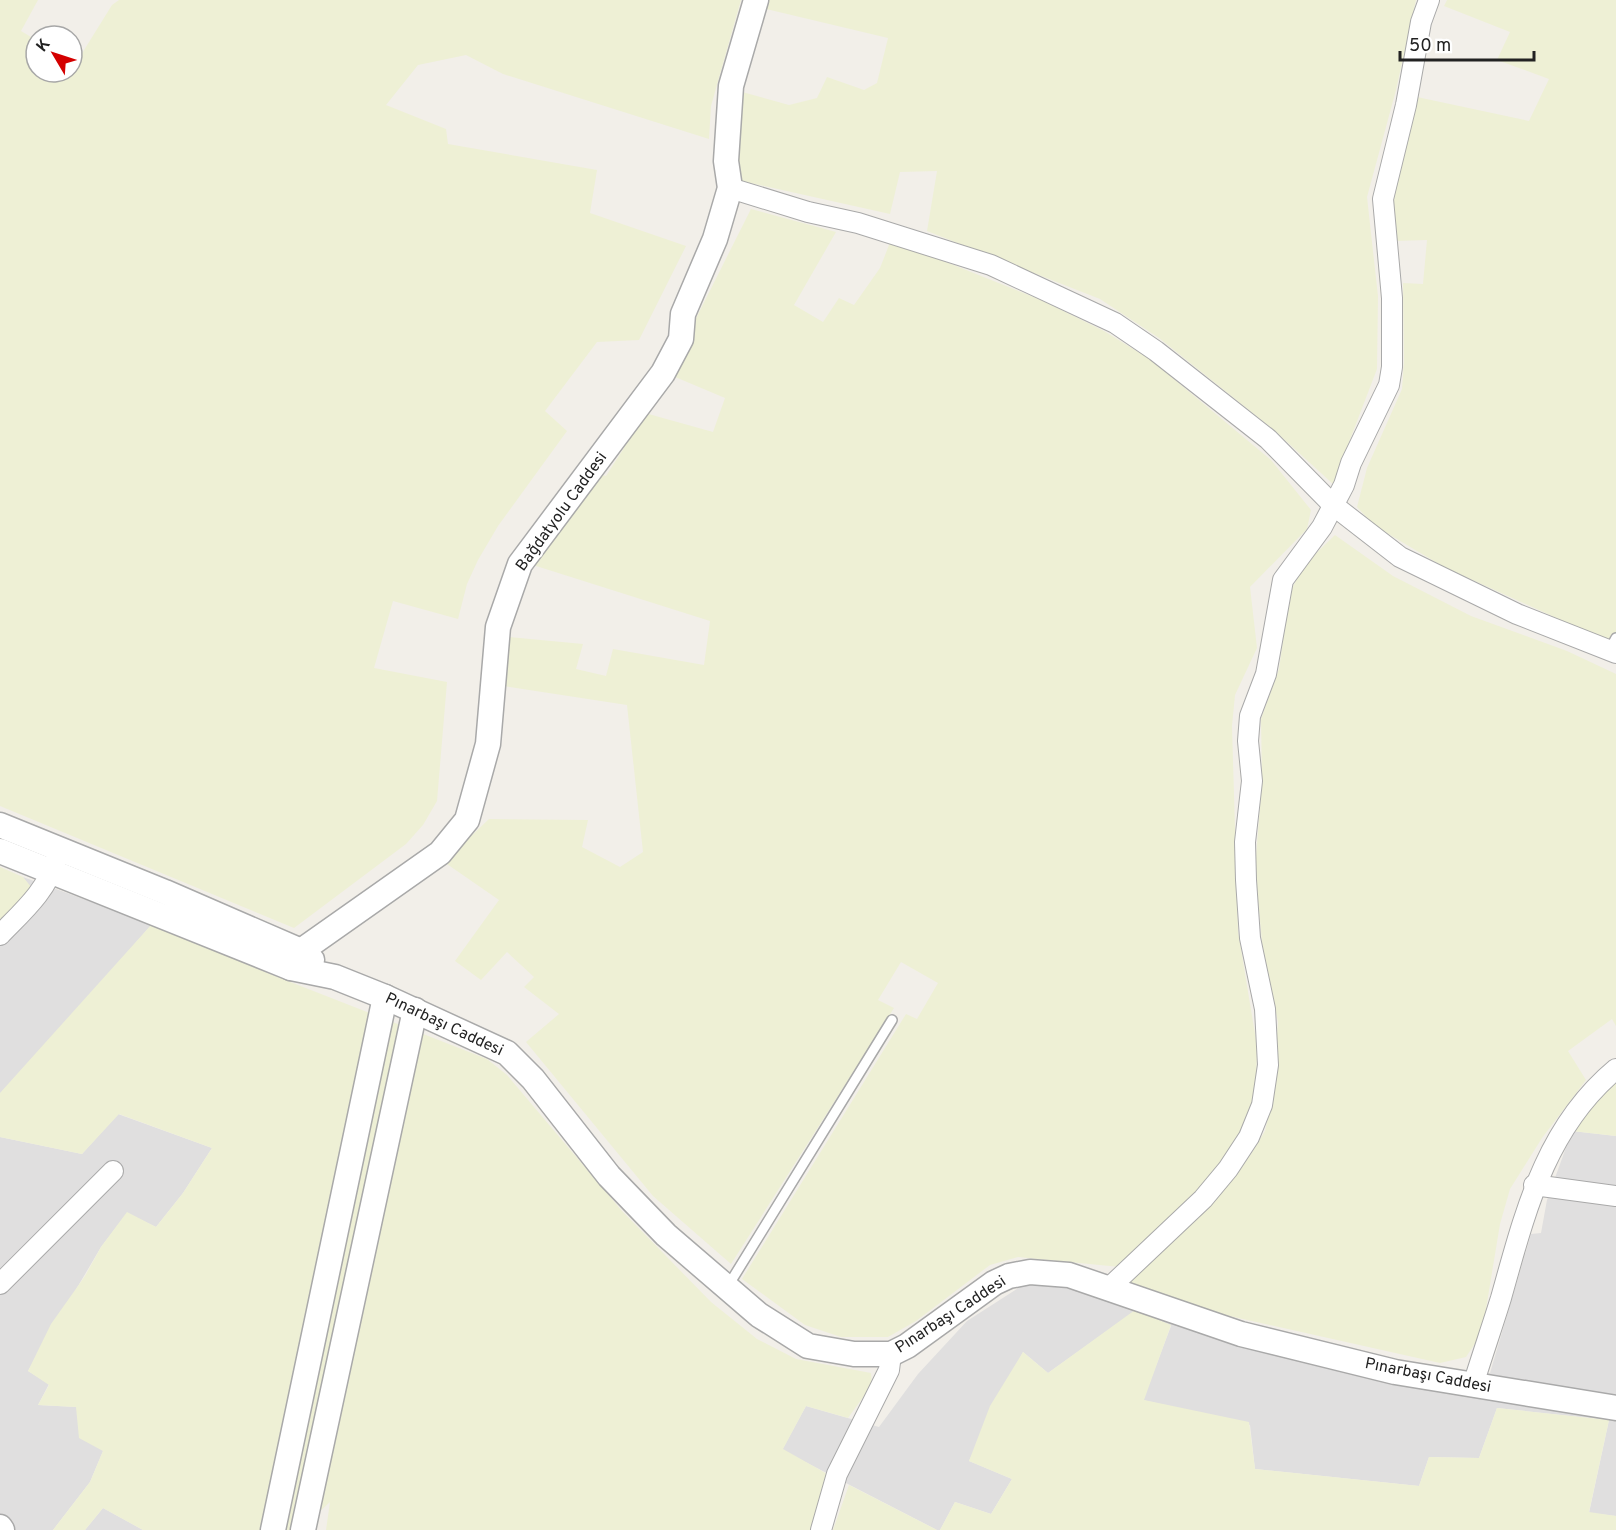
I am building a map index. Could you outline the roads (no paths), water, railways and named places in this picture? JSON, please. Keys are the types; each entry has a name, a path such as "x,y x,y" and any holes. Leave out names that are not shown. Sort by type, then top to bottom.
{"street":[{"name":"Bağdatyolu Caddesi","path":"296,960 440,853 467,820 488,744 498,627 520,564 663,373 681,339 683,314 715,239 730,188 726,161 731,86 756,0"},
{"path":"1110,1287 1216,1184 1249,1137 1262,1105 1268,1065 1265,1009 1250,938 1246,880 1245,842 1252,781 1248,741 1250,716 1266,674 1283,580 1322,527 1334,505 1389,385 1392,367 1392,298 1383,199 1406,105 1421,22 1430,0"},
{"path":"730,188 808,212 858,223 991,265 1115,323 1156,351 1268,439 1334,505 1400,557 1445,581 1517,614 1614,647"},
{"name":"Pınarbaşı Caddesi","path":"0,825 55,860 415,1010 481,1040 520,1064 609,1176 666,1235 759,1315 808,1346 854,1354 891,1354 907,1346 994,1283 1009,1276 1049,1271 1110,1287 1173,1312 1241,1334 1395,1372 1616,1408"},
{"name":"Pınarbaşı Caddesi","path":"0,851 55,860"},
{"path":"0,936 35,899 55,860"},
{"path":"273,1530 385,997"},
{"path":"303,1530 415,1010"},
{"path":"1473,1385 1534,1185 1569,1118 1594,1087 1616,1070"},
{"path":"0,1284 113,1171"},
{"path":"1534,1185 1616,1196"},
{"path":"822,1530 837,1474 889,1370 891,1354"}],"lane":[{"path":"726,1288 892,1020"}]}
